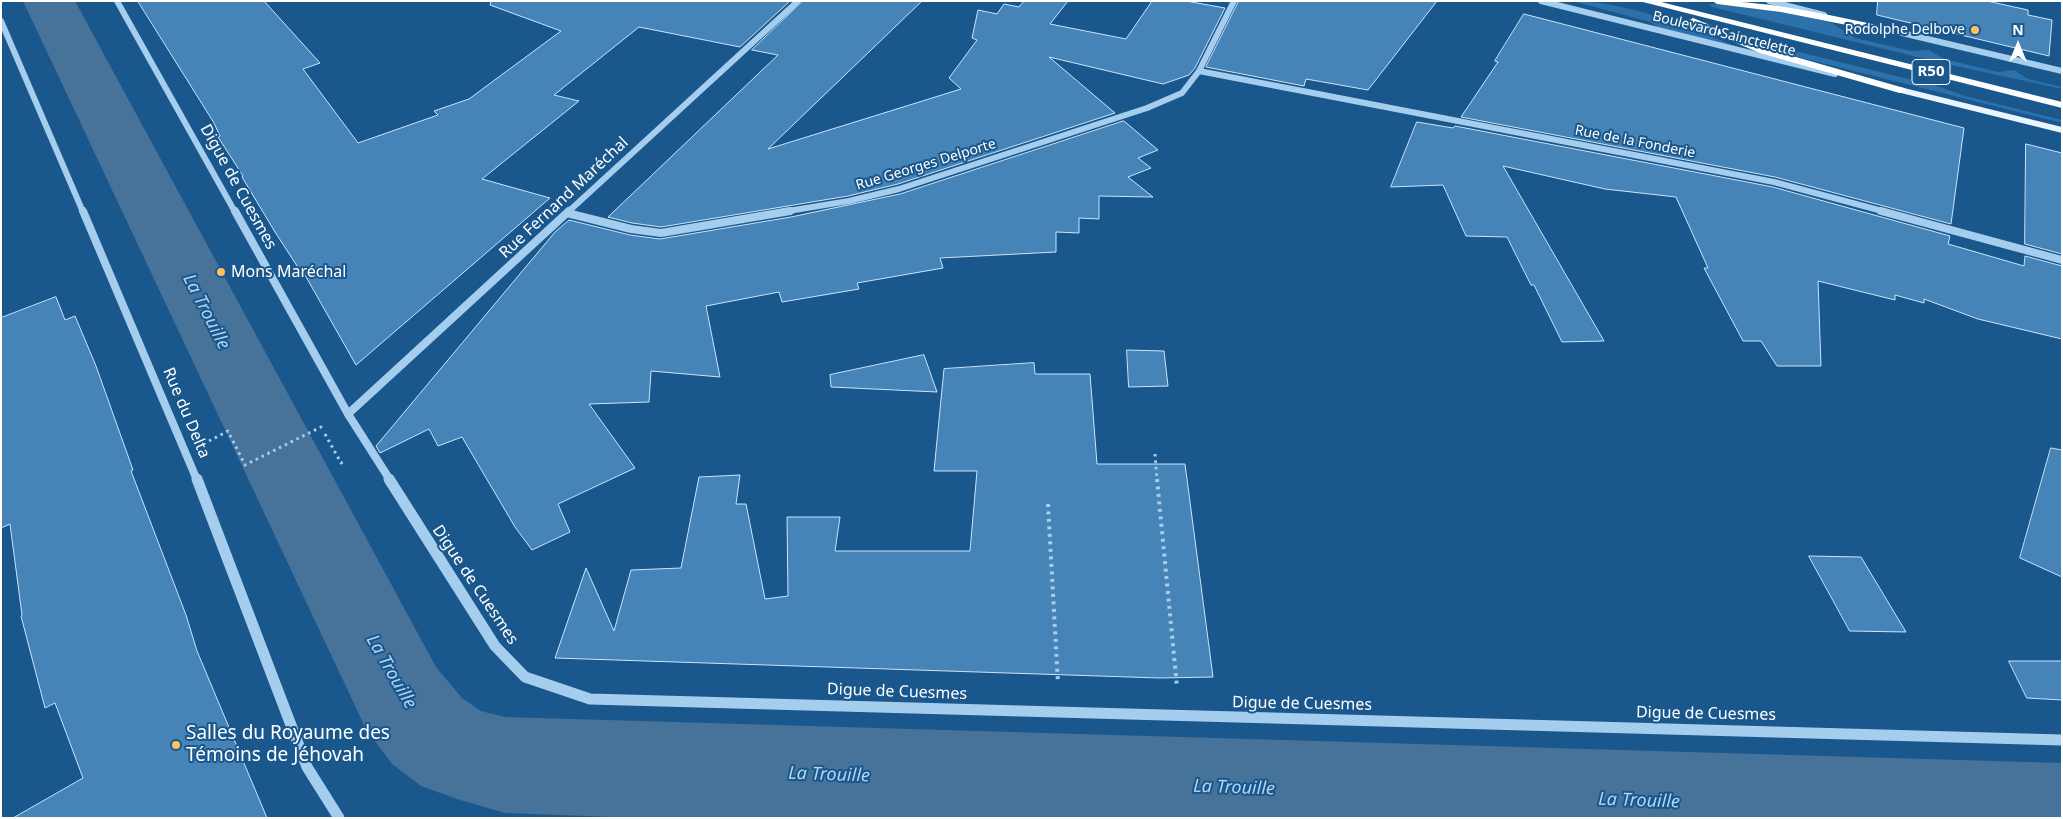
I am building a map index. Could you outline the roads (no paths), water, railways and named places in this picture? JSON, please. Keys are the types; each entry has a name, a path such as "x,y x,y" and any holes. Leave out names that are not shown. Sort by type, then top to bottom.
{"highway":[{"path":"1632,1 1675,14 1764,50 1900,90"},
{"name":"R50","path":"1644,1 2062,105"},
{"path":"1717,1 1780,9 1887,30"}],"main road":[{"path":"1900,90 2062,130"}],"street":[{"name":"Digue de Cuesmes","path":"117,1 348,414 495,646 525,677 590,699 2062,740"},
{"name":"Rue Fernand Maréchal","path":"348,414 798,1"},
{"name":"Rue Georges Delporte","path":"567,213 631,229 661,233 849,201 899,189 1147,108 1182,92 1199,71 1234,1"},
{"name":"Boulevard Sainctelette","path":"1541,1 1900,90"},
{"path":"1769,1 2062,71"},
{"name":"Rue du Delta","path":"1,21 187,453 307,768 339,818"},
{"name":"Rue de la Fonderie","path":"1199,71 1774,182 2062,260"}],"waterway":[{"name":"La Trouille","path":"49,1 401,698 427,731 457,752 505,765 2062,814"}],"place":[{"name":"Rodolphe Delbove","path":"1975,30"},
{"name":"Mons Maréchal","path":"221,272"},
{"name":"Salles du Royaume des Témoins de Jéhovah","path":"176,745"}]}
